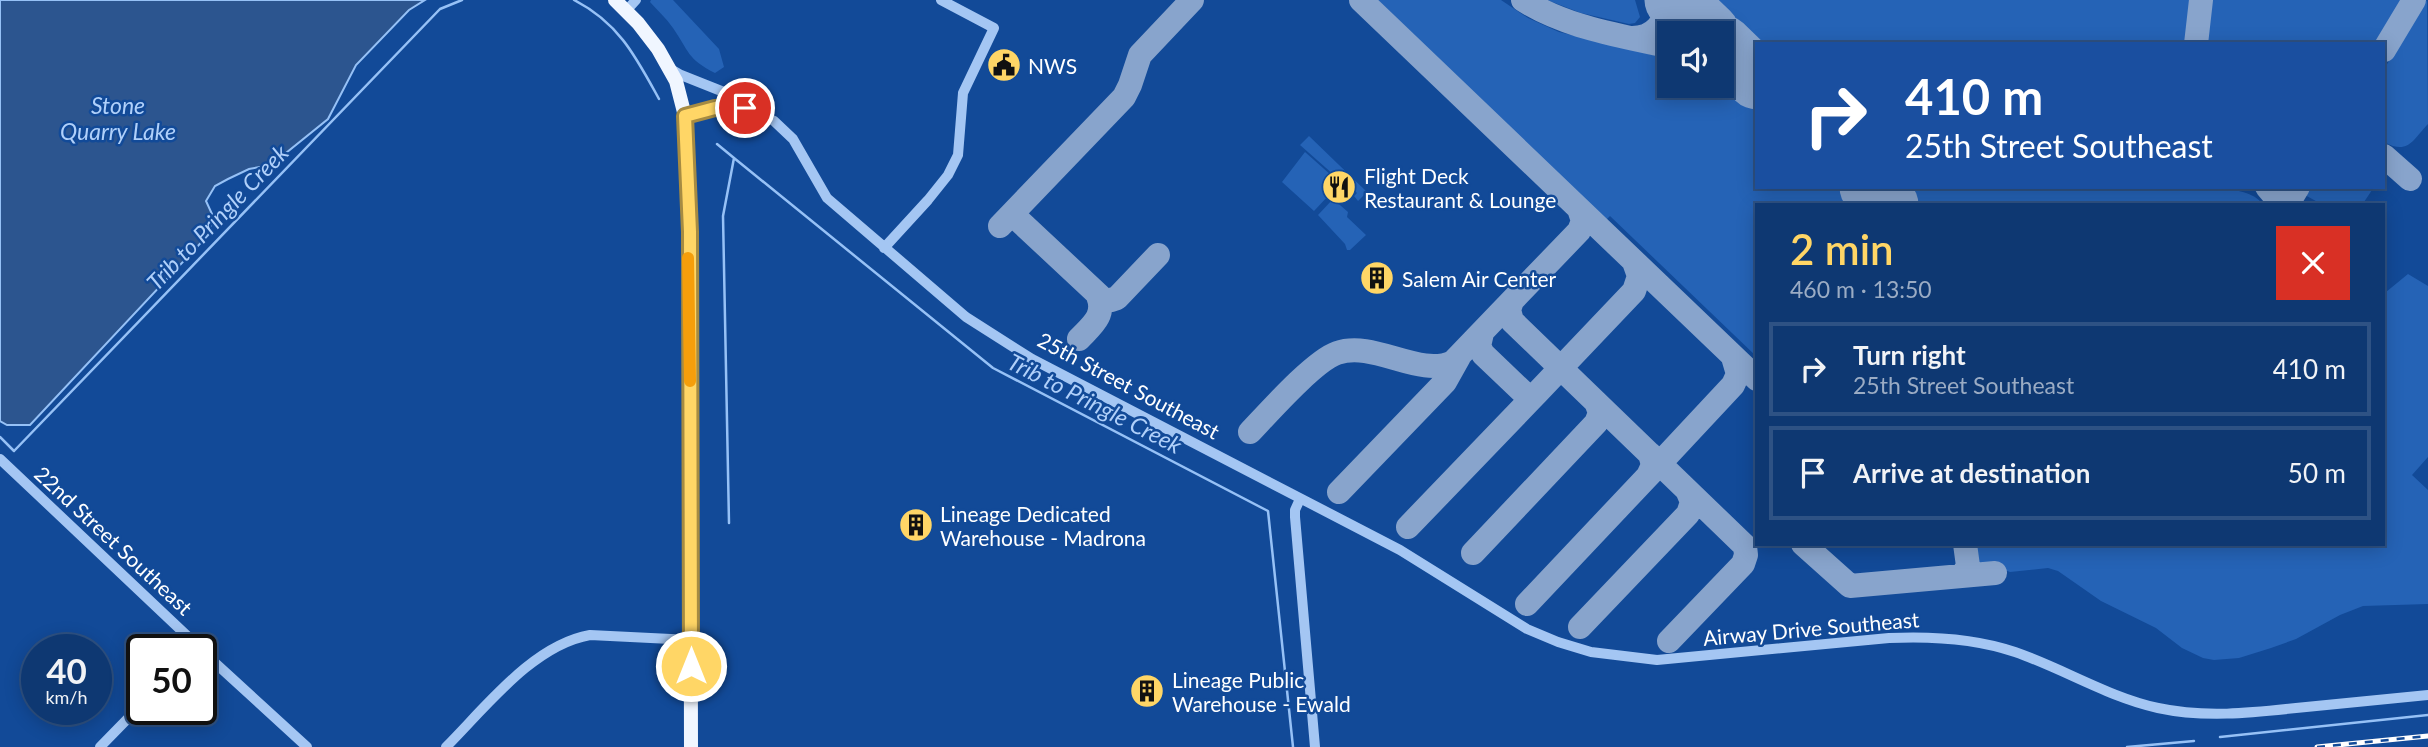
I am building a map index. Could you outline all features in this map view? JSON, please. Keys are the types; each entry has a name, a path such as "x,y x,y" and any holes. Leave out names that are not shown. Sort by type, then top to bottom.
{"main road":[{"path":"615,0 631,6 669,68 676,81 685,116 690,232 691,747"}],"street":[{"path":"884,248 948,175 958,155 963,93 994,28 941,0"},
{"path":"669,68 760,106 770,113 774,121"},
{"name":"25th Street Southeast","path":"685,116 734,106 757,111 774,121 793,139 827,198 948,303 985,331 1032,359 1400,550 1527,629 1558,642 1604,654"},
{"name":"22nd Street Southeast","path":"0,459 183,634"},
{"path":"1300,499 1295,517 1315,747"},
{"path":"446,747 532,661 574,638 590,635 691,640"},
{"name":"Airway Drive Southeast","path":"1604,654 1643,660 1675,660 1889,638 1945,638 1974,641 2014,652 2122,698 2179,712 2247,713 2428,695"},
{"name":"22nd Street Southeast","path":"217,665 307,747"},
{"path":"100,747 126,720"}],"shaded area":[{"path":"651,0 673,0 719,49 724,67 715,73 694,59"},
{"path":"1378,0 1501,0 1528,18 1559,32 1657,56 1657,98 1734,98 1734,86 1755,106 1755,189 1842,189 1856,203 1755,203 1755,355 1610,216 1606,220"},
{"path":"1547,0 1635,0 1640,17 1635,23 1629,24 1581,13"},
{"path":"1705,0 2191,0 2192,4 2188,42 1755,42 1755,46 1734,27 1734,21 1728,21"},
{"path":"2210,0 2403,0 2376,42 2203,42"},
{"path":"2427,0 2428,124 2413,141 2404,146 2392,146 2385,142 2385,67"},
{"path":"1309,136 1367,192 1358,201 1354,196 1357,193 1300,145"},
{"path":"1305,152 1332,176 1323,189 1329,195 1314,211 1282,182"},
{"path":"1902,189 2229,189 2249,194 2261,203 1917,203"},
{"path":"2309,189 2373,189 2363,203 2319,203 2305,195"},
{"path":"1333,199 1348,212 1347,217 1366,235 1350,250 1347,250 1345,244 1318,215"},
{"path":"2408,274 2428,286 2428,457 2412,475 2428,490 2428,604 2363,606 2296,639 2239,658 2214,660 2182,648 2156,628 2101,601 2058,571 2048,568 2010,572 1997,567 1982,568 1973,562 1970,546 2385,546 2386,292"}],"water":[{"name":"Stone Quarry Lake","path":"0,0 425,0 409,10 356,65 328,119 271,165 249,169 215,186 206,201 212,214 210,233 30,425 7,425 0,421"}],"waterway":[{"name":"Trib to Pringle Creek","path":"0,437 14,451 440,9 462,0"},
{"name":"Trib to Pringle Creek","path":"574,0 590,9 615,30 634,55 659,99"},
{"name":"Trib to Pringle Creek","path":"717,144 734,158 723,216 729,523"},
{"name":"Trib to Pringle Creek","path":"734,158 993,368 1268,511 1293,747"},
{"name":"Trib to Pringle Creek","path":"2220,737 2428,715"},
{"name":"Trib to Pringle Creek","path":"2127,747 2194,741"}],"taxiway":[{"path":"1000,226 1124,97 1140,55 1192,0"},
{"path":"1361,0 1755,377"},
{"path":"1523,0 1576,24 1657,44"},
{"path":"1630,38 1646,36 1657,28 1664,16 1665,0"},
{"path":"2196,42 2201,0"},
{"path":"2385,48 2414,0"},
{"path":"1734,62 1755,67"},
{"path":"2385,157 2410,179"},
{"path":"2269,189 2278,203"},
{"path":"2288,203 2297,189"},
{"path":"1250,432 1304,376 1337,353 1366,351 1426,366 1453,362 1579,231 1583,221 1579,209"},
{"path":"1012,214 1104,300 1117,298 1158,255"},
{"path":"1482,333 1479,346 1483,354 1525,394 1532,396 1634,291 1639,276 1634,262"},
{"path":"1079,339 1099,315 1098,296"},
{"path":"1512,301 1509,310 1512,321 1745,546 1743,564 1669,641"},
{"path":"1339,492 1445,382 1459,357"},
{"path":"1648,476 1733,385 1738,374 1733,357"},
{"path":"1408,527 1536,394"},
{"path":"1473,553 1596,423 1600,413 1596,402"},
{"path":"1527,604 1648,476 1653,465 1650,454"},
{"path":"1580,627 1688,514 1692,502 1687,490"},
{"path":"1805,546 1850,586 1995,573"},
{"path":"1962,576 1968,566 1965,546"}],"runway":[{"path":"1675,0 1697,21"},
{"path":"1734,57 1755,77"},
{"path":"1872,189 1886,203"}],"railway":[{"path":"2317,747 2428,736"}],"slow traffic":[{"path":"688,258 690,381"}],"place":[{"name":"NWS","path":"1004,65"},
{"name":"Flight Deck Restaurant & Lounge","path":"1339,187"},
{"name":"Salem Air Center","path":"1377,278"},
{"name":"Lineage Dedicated Warehouse - Madrona","path":"916,525"},
{"name":"Lineage Public Warehouse - Ewald","path":"1147,691"}],"route":[{"path":"691,666 690,232 685,116 715,108 745,108"}]}
